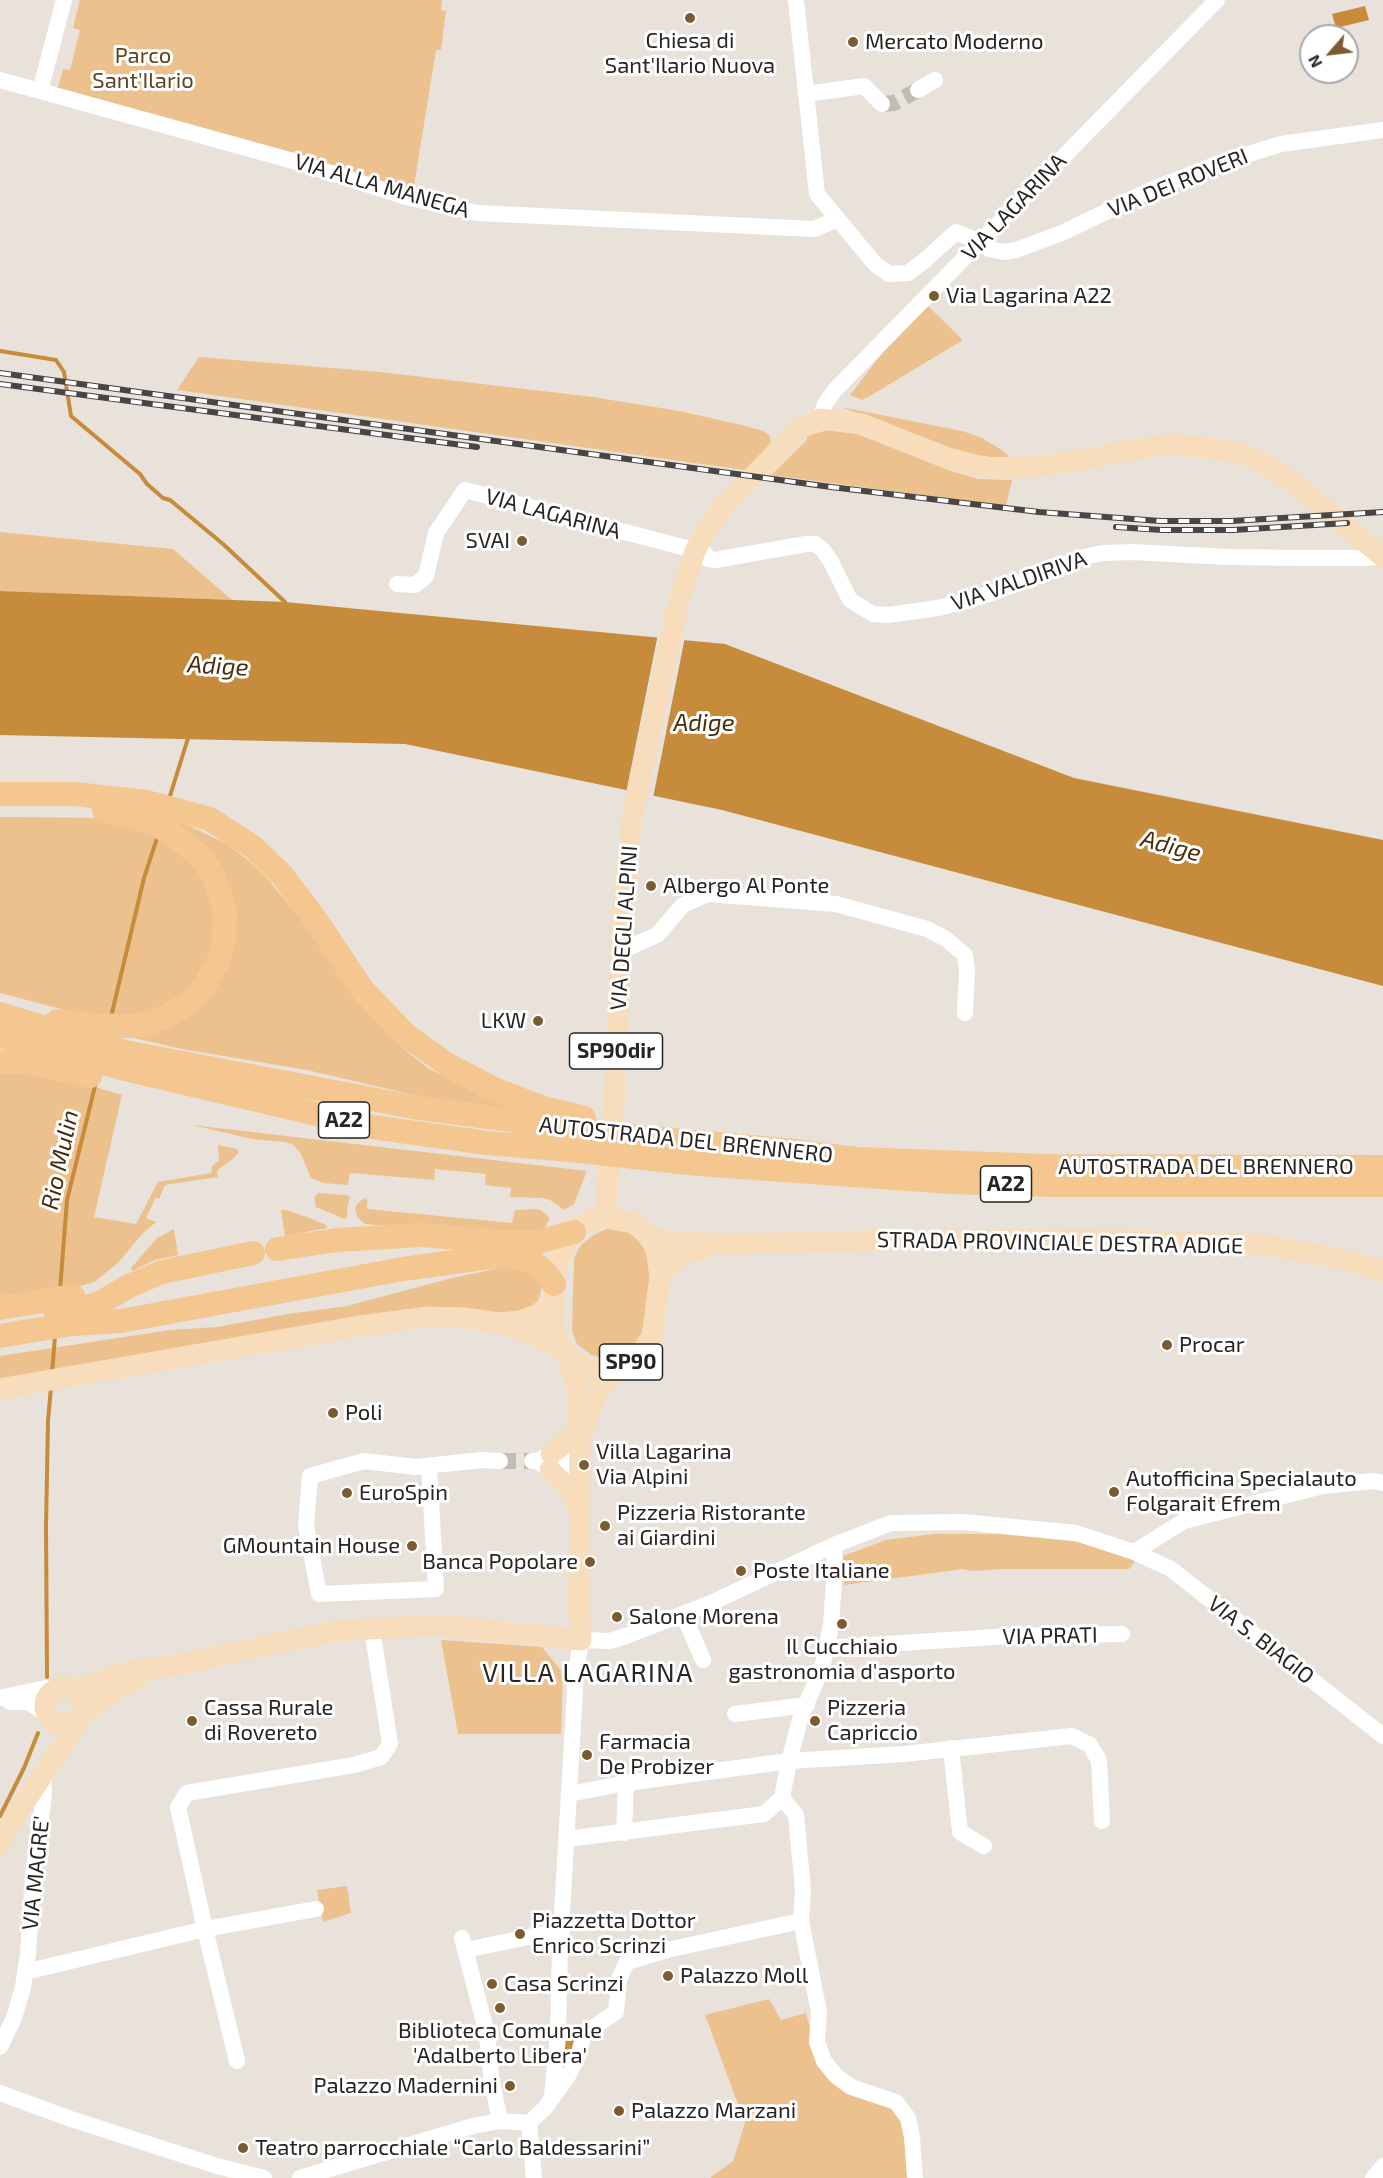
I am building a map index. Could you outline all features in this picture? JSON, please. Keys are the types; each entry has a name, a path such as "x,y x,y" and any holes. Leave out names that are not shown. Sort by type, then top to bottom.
{"highway":[{"path":"0,794 75,794 144,810 200,856 212,873 225,916 224,939 212,976 192,1000 178,1010 156,1021 128,1026 84,1049 34,1063 0,1062"},
{"path":"0,808 179,810 210,819 252,847 282,875 316,920 362,989 407,1036 448,1065 494,1089 543,1108 574,1132"},
{"path":"0,1004 63,1022 84,1049 121,1068"},
{"name":"AUTOSTRADA DEL BRENNERO","path":"0,1014 84,1049 121,1068 372,1127 487,1143 574,1132"},
{"name":"AUTOSTRADA DEL BRENNERO","path":"0,1036 84,1049"},
{"name":"AUTOSTRADA DEL BRENNERO","path":"121,1068 413,1107 629,1140 950,1182 1051,1185 1383,1185"},
{"name":"AUTOSTRADA DEL BRENNERO","path":"629,1140 785,1150 856,1159 1048,1166 1383,1167"},
{"path":"277,1250 316,1242 422,1235 528,1243 574,1232"},
{"path":"0,1336 98,1304 129,1286 162,1272 253,1253"},
{"path":"0,1308 72,1339 121,1321 403,1269 498,1256 521,1258 533,1263 544,1271 554,1293"},
{"path":"0,1321 35,1324"},
{"path":"0,1351 35,1324"}],"main road":[{"path":"820,419 862,424 947,458 999,469 1050,465 1138,447 1168,444 1224,450 1247,456 1282,474 1383,557"},
{"name":"SP90dir","path":"695,551 708,528 725,506 799,429 820,419"},
{"name":"VIA DEGLI ALPINI","path":"605,1218 615,1087 622,916 632,818 678,604 695,551"},
{"path":"43,1774 52,1745 46,1701 51,1693 124,1672 175,1665 335,1631 438,1625 580,1640 578,1391 554,1327 554,1293 559,1258 574,1232 581,1225 594,1219 605,1218 633,1223 651,1238"},
{"name":"STRADA PROVINCIALE DESTRA ADIGE","path":"651,1238 678,1242 735,1244 893,1240 1104,1239 1264,1245 1342,1259 1383,1271"},
{"name":"SP90","path":"0,1389 428,1317 465,1318 499,1323 534,1335 566,1354 574,1363 586,1368 601,1372 617,1369 634,1361 652,1337 660,1277 657,1255 651,1238"},
{"name":"STRADA PROVINCIALE DESTRA ADIGE","path":"660,1277 685,1253 735,1244"},
{"name":"SP90","path":"499,1323 520,1321 537,1315 554,1293"},
{"path":"580,1512 569,1488 543,1462 580,1430 598,1390 617,1369"},
{"path":"49,1717 56,1723 67,1725 73,1723 81,1714 124,1685 175,1665"},
{"path":"0,1844 4,1833 81,1714 82,1701 66,1690"}],"street":[{"path":"40,91 64,0"},
{"path":"796,0 817,194 838,219"},
{"name":"VIA LAGARINA","path":"820,419 825,404 834,391 1217,0"},
{"name":"VIA ALLA MANEGA","path":"0,80 297,162 406,197 478,213 814,229 838,219"},
{"path":"918,90 935,80"},
{"path":"806,94 864,86 882,104"},
{"name":"VIA DEI ROVERI","path":"838,219 874,264 889,274 908,273 956,232 980,242 988,249 1004,252 1016,250 1062,233 1153,189 1220,163 1281,144 1383,130"},
{"name":"VIA LAGARINA","path":"397,584 415,585 426,576 436,533 465,490 695,551"},
{"name":"VIA VALDIRIVA","path":"695,551 705,553 708,559 716,560 790,546 815,544 830,560 850,600 873,614 888,615 938,608 992,593 1084,557 1103,553 1131,552 1229,557 1383,557"},
{"path":"621,951 657,935 683,905 708,894 836,904 927,929 946,939 964,955 967,970 965,1013"},
{"path":"543,1462 565,1455 579,1465"},
{"path":"429,1466 436,1589 319,1594 306,1526 310,1476 364,1461 416,1467 482,1460 500,1461"},
{"path":"1134,1552 1184,1521 1323,1486 1373,1481 1383,1483"},
{"name":"VIA S. BIAGIO","path":"580,1640 610,1641 690,1617 834,1545 891,1523 963,1522 1076,1533 1134,1552 1171,1569 1383,1736"},
{"path":"567,1839 764,1815 782,1798 801,1716 822,1668 831,1626 834,1545"},
{"path":"690,1617 703,1659"},
{"path":"237,2061 178,1807 187,1793 345,1766 381,1756 390,1744 372,1629"},
{"name":"VIA PRATI","path":"825,1648 977,1638 1122,1635"},
{"path":"552,2097 556,2070 569,1794 580,1640"},
{"path":"0,1698 46,1688 66,1690"},
{"path":"0,1703 28,1702 49,1717"},
{"path":"735,1714 807,1705"},
{"path":"569,1794 626,1783 789,1761 904,1754 1071,1736 1090,1745 1099,1761 1102,1821"},
{"path":"951,1748 960,1832 984,1846"},
{"name":"VIA MAGRE'","path":"0,2046 14,2018 25,1972 33,1876 44,1795 43,1774"},
{"path":"624,1833 626,1783"},
{"path":"782,1798 796,1815 803,1890 801,1921 819,2012 817,2042 825,2061 836,2076 851,2087 896,2102 908,2118 915,2178"},
{"path":"25,1972 205,1929 316,1909"},
{"path":"300,2178 473,2126 500,2121 529,2123 545,2108 568,2076 578,2056 584,2034 616,2012 619,1979 627,1962 667,1950 801,1921"},
{"path":"500,2121 491,2077 484,2022 464,1944 562,1930"},
{"path":"0,2093 71,2119 264,2178"},
{"path":"529,2123 534,2178"},
{"path":"1373,2178 1383,2166"}],"green space":[{"name":"Parco Sant'Ilario","path":"80,0 442,0 441,10 446,11 441,50 436,50 413,192 58,88 63,69 70,70 80,30 73,28"},
{"path":"928,306 963,340 862,400 850,395 884,351"},
{"path":"199,357 380,372 593,397 679,411 746,426 763,431 770,436 771,446 744,470 177,390"},
{"path":"841,407 962,431 980,437 1009,457 983,457 952,448"},
{"path":"831,429 857,434 951,471 978,479 1012,480 1006,506 771,475 806,441 807,436"},
{"path":"0,532 173,549 232,600 0,591"},
{"path":"0,817 115,818 140,827 196,863 216,906 214,949 196,986 161,1012 92,1017 0,993"},
{"path":"175,819 227,844 267,878 300,918 346,986 384,1030 405,1050 428,1068 485,1098 522,1112 427,1098 307,1070 182,1049 125,1036 153,1033 232,937"},
{"path":"0,1071 26,1072 88,1085 122,1095 94,1217 136,1224 158,1182 211,1173 212,1166 219,1161 218,1145 238,1150 238,1153 219,1169 218,1177 165,1185 159,1199 156,1197 146,1218 156,1222 143,1233 118,1263 94,1282 71,1289 0,1300"},
{"path":"192,1125 587,1171 574,1204 564,1210 543,1198 510,1197 511,1188 485,1185 486,1174 435,1169 434,1180 350,1173 348,1185 324,1183 311,1178 300,1152 293,1145 286,1142 252,1139"},
{"path":"318,1193 347,1195 350,1198 347,1217 345,1219 316,1207 314,1198"},
{"path":"364,1198 367,1199 367,1209 512,1223 515,1210 539,1209 548,1216 549,1220 545,1228 539,1232 408,1228 365,1224 358,1218 355,1209"},
{"path":"281,1210 307,1217 326,1225 327,1228 285,1236"},
{"path":"608,1228 623,1230 635,1236 648,1254 651,1294 646,1327 639,1345 615,1361 591,1355 577,1344 572,1331 574,1258 581,1245"},
{"path":"174,1229 178,1255 155,1260 132,1271 131,1268 157,1238"},
{"path":"514,1265 525,1266 542,1287 538,1302 529,1312 0,1381 0,1356 170,1330 217,1327 347,1306 452,1278"},
{"path":"934,1534 1001,1534 1089,1543 1136,1560 1129,1569 971,1571 963,1569 844,1585 843,1556 886,1540"},
{"path":"441,1640 542,1647 563,1673 561,1734 458,1734"},
{"path":"347,1886 351,1913 323,1922 317,1890"},
{"path":"769,1999 781,2020 806,2013 817,2054 890,2107 905,2128 911,2178 710,2178 733,2161 745,2123 705,2015"}],"water":[{"path":"1365,6 1369,20 1352,24 1335,24 1332,14"},
{"name":"Adige","path":"0,591 285,602 725,644 1074,778 1383,840 1383,986 722,810 405,744 0,735"},
{"path":"566,2037 575,2038 572,2056 563,2069"}],"pier":[{"path":"658,634 685,637 653,798 626,793"}],"waterway":[{"path":"0,351 56,360 64,372 71,416 140,474 147,484 163,498 170,500 223,544 285,602"},
{"name":"Rio Mulin","path":"169,799 189,735"},
{"name":"Rio Mulin","path":"111,1017 144,878 158,835"},
{"name":"Rio Mulin","path":"60,1290 67,1200 96,1082"},
{"name":"Rio Mulin","path":"52,1374 55,1336"},
{"name":"Rio Mulin","path":"47,1677 46,1526 51,1387"},
{"name":"Rio Mulin","path":"0,1816 24,1768 38,1733"}],"tunnel":[{"path":"882,104 894,103 918,90"},
{"path":"500,1461 532,1461"}],"railway":[{"path":"0,373 831,487 1039,512 1160,521 1231,521 1383,512"},
{"path":"0,384 477,447"},
{"path":"1116,527 1162,530 1233,530 1347,523"}],"place":[{"name":"Chiesa di Sant'Ilario Nuova","path":"690,18"},
{"name":"Mercato Moderno","path":"853,42"},
{"name":"Via Lagarina A22","path":"934,296"},
{"name":"SVAI","path":"522,541"},
{"name":"Albergo Al Ponte","path":"651,886"},
{"name":"LKW","path":"538,1021"},
{"name":"Procar","path":"1167,1345"},
{"name":"Poli","path":"333,1413"},
{"name":"Villa Lagarina Via Alpini","path":"584,1465"},
{"name":"Autofficina Specialauto Folgarait Efrem","path":"1114,1492"},
{"name":"EuroSpin","path":"347,1493"},
{"name":"Pizzeria Ristorante ai Giardini","path":"605,1526"},
{"name":"GMountain House","path":"412,1546"},
{"name":"Banca Popolare","path":"590,1562"},
{"name":"Poste Italiane","path":"741,1571"},
{"name":"Salone Morena","path":"617,1617"},
{"name":"Il Cucchiaio gastronomia d'asporto","path":"842,1624"},
{"name":"Cassa Rurale di Rovereto","path":"192,1721"},
{"name":"Pizzeria Capriccio","path":"815,1721"},
{"name":"Farmacia De Probizer","path":"587,1755"},
{"name":"Piazzetta Dottor Enrico Scrinzi","path":"520,1934"},
{"name":"Palazzo Moll","path":"668,1976"},
{"name":"Casa Scrinzi","path":"492,1984"},
{"name":"Biblioteca Comunale 'Adalberto Libera'","path":"500,2008"},
{"name":"Palazzo Madernini","path":"510,2086"},
{"name":"Palazzo Marzani","path":"619,2111"},
{"name":"Teatro parrocchiale “Carlo Baldessarini”","path":"243,2148"}],"district":[{"name":"VILLA LAGARINA","path":"588,1673"}]}
